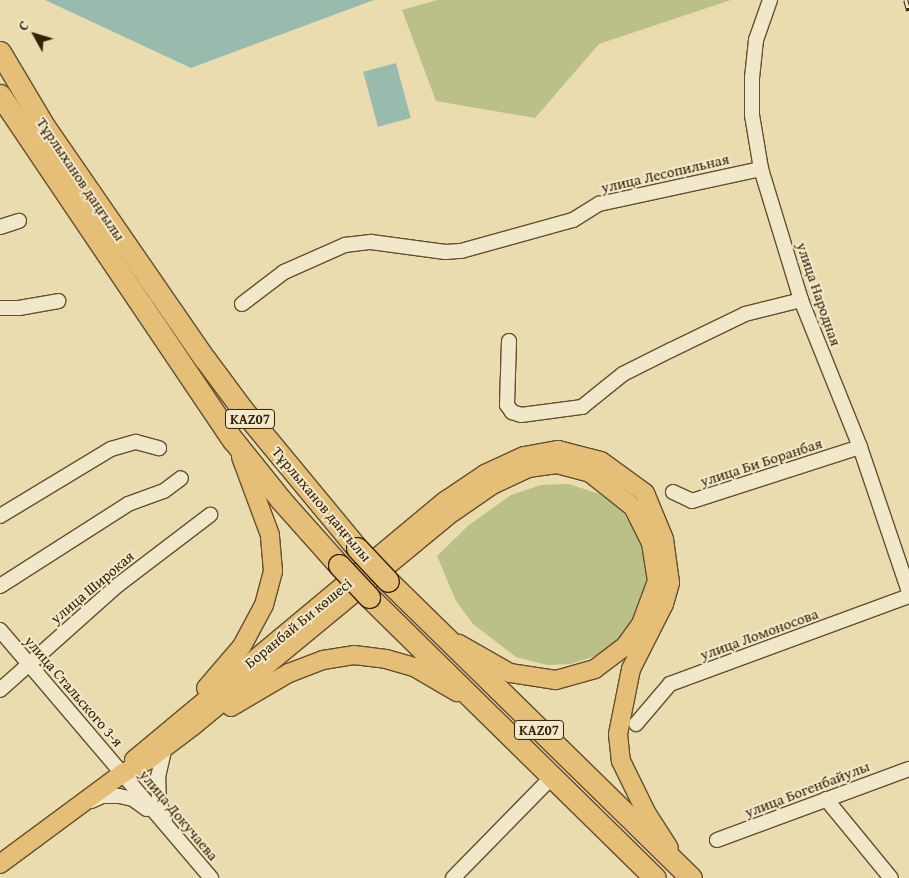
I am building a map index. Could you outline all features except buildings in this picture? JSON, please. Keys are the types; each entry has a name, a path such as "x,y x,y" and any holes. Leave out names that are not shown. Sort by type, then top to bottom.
{"highway":[{"name":"Тұрлыханов даңғылы","path":"0,52 233,440 280,500 369,597 654,878"},
{"name":"Тұрлыханов даңғылы","path":"0,95 143,290 357,548 687,874"}],"main road":[{"path":"187,722 242,646 264,605 273,571 270,535 257,493 233,440"},
{"name":"Боранбай Би көшесі","path":"123,773 142,750 187,722 445,502 485,474 524,456 558,450 600,460 645,493 664,539 670,583 658,602"},
{"path":"442,634 510,673 556,680 595,669 624,647 658,602"},
{"path":"658,602 631,668 618,734 621,761 647,814 687,874"},
{"path":"187,722 213,718 289,673 323,660 354,655 386,659 414,668 446,684 491,716"},
{"name":"Боранбай Би көшесі","path":"0,864 123,773 165,748 187,722"}],"street":[{"name":"улица Народная","path":"770,0 756,40 752,77 752,115 761,169 802,300 860,447 909,592"},
{"name":"улица Лесопильная","path":"242,304 284,272 345,245 371,242 445,252 461,251 573,220 599,204 761,169"},
{"path":"0,227 19,221"},
{"path":"509,341 507,405 512,412 521,415 582,407 624,374 745,314 802,300"},
{"path":"0,308 19,308 58,301"},
{"path":"0,516 111,449 136,442 159,448"},
{"name":"улица Би Боранбая","path":"673,492 692,501 860,447"},
{"path":"0,586 128,504 164,491 181,478"},
{"name":"улица Широкая","path":"0,690 28,663 118,585 210,515"},
{"name":"улица Ломоносова","path":"636,724 670,684 909,596"},
{"name":"улица Стальского 3-я","path":"0,630 123,773"},
{"path":"165,748 158,777 158,802 168,829"},
{"name":"улица Богенбайулы","path":"717,840 909,768"},
{"name":"улица Докучаева","path":"123,773 207,877"},
{"path":"453,878 552,777"},
{"path":"78,806 103,796 119,796 144,806 168,829"},
{"path":"826,799 891,878"}],"green space":[{"path":"437,0 731,0 599,44 535,118 436,101 402,10"},
{"path":"569,484 599,494 622,511 640,540 647,572 641,608 624,635 601,654 571,664 547,665 516,657 473,624 456,601 437,556 469,525 511,495 541,485"}],"shaded area":[{"path":"45,0 374,0 191,68"},
{"path":"396,63 411,118 378,127 363,72"}],"railway":[{"path":"906,0 909,11"}]}
